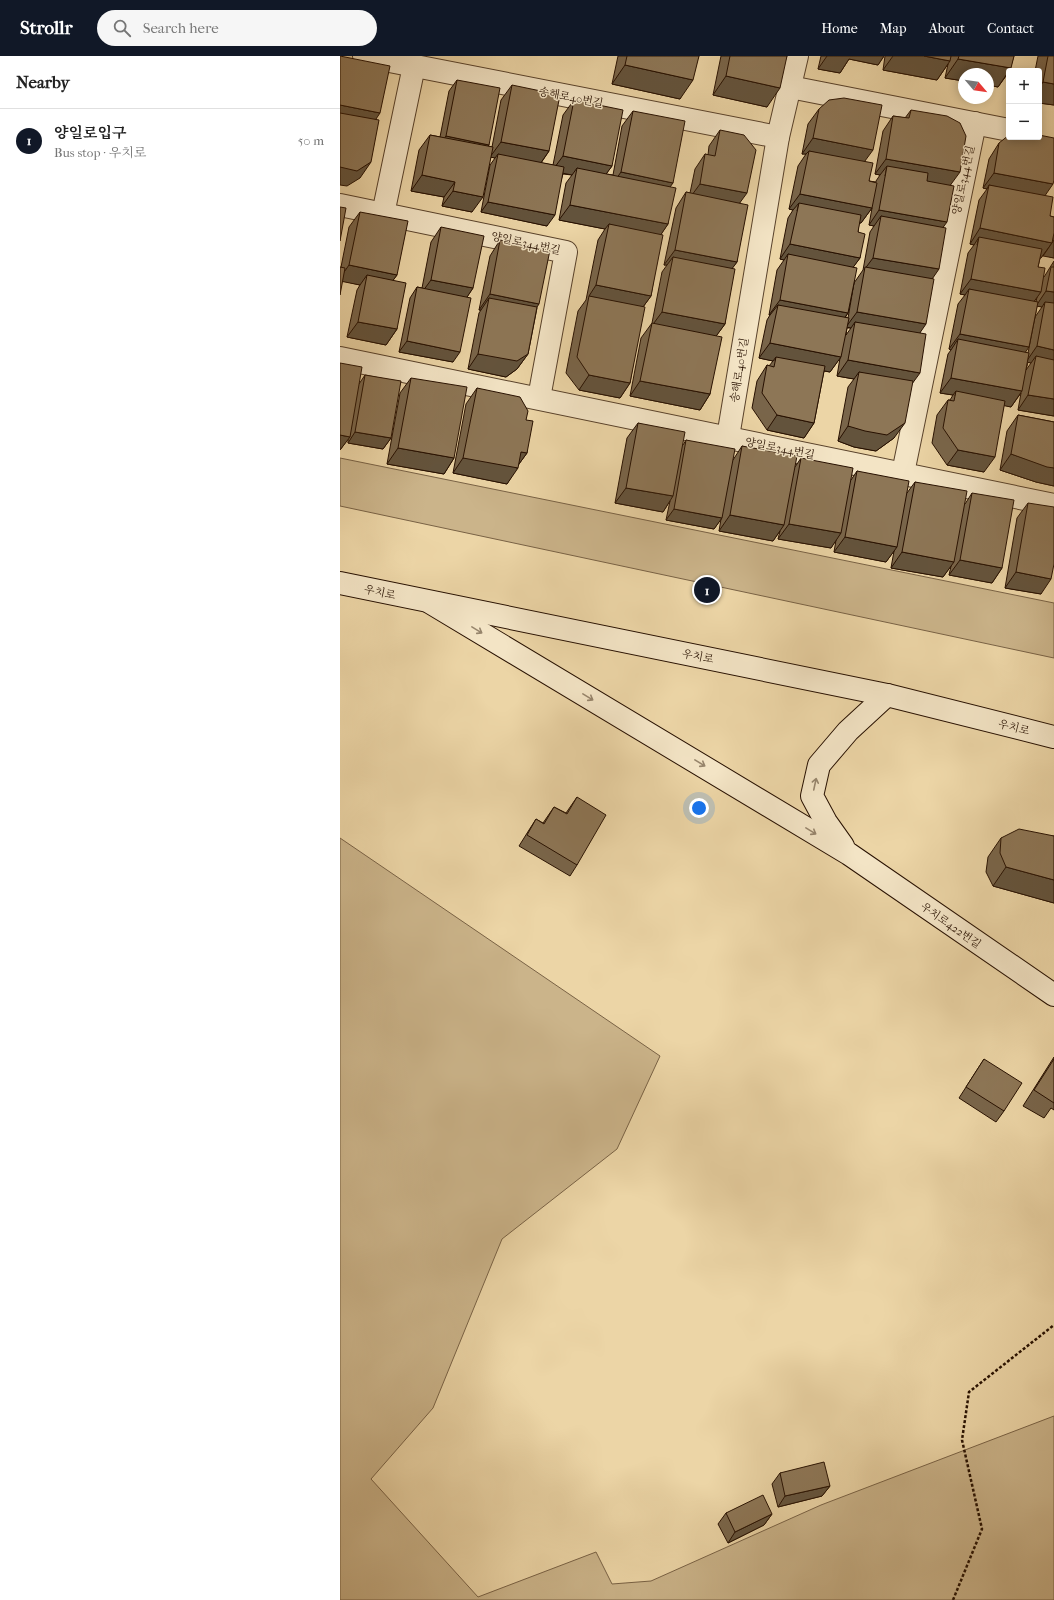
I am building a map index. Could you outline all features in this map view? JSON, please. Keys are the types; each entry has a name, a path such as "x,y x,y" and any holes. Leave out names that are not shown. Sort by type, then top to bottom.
{"street":[{"name":"송해로40번길","path":"364,56 778,138"},
{"name":"송해로40번길","path":"728,438 778,138 797,56"},
{"path":"383,214 414,66"},
{"path":"790,87 1006,129"},
{"name":"양일로344번길","path":"903,473 975,123"},
{"name":"양일로344번길","path":"340,205 566,252 540,398"},
{"name":"양일로344번길","path":"340,358 1054,505"},
{"name":"우치로","path":"340,583 887,695 1054,737"},
{"name":"우치로422번길","path":"431,602 849,854 1054,995"},
{"path":"849,854 826,822 812,796 819,765 848,731 887,695"}],"path":[{"path":"953,1600 982,1529 962,1440 969,1392 1054,1325"}],"shaded area":[{"path":"340,458 1054,603 1054,658 340,506"},
{"path":"340,838 660,1056 617,1149 502,1239 433,1408 371,1479 478,1597 596,1552 612,1584 651,1581 821,1505 1054,1416 1054,1600 340,1600"}],"building":[{"path":"340,56 390,66 380,113 340,105"},
{"path":"627,56 699,56 693,80 625,65"},
{"path":"730,56 787,56 780,88 726,76"},
{"path":"924,56 951,56 950,61"},
{"path":"959,56 1014,56 1011,68 958,59"},
{"path":"1048,56 1054,56 1054,84 1043,82"},
{"path":"457,80 500,88 489,145 446,136"},
{"path":"512,85 560,95 549,151 501,142"},
{"path":"844,98 882,105 873,150 813,138 819,109 829,100"},
{"path":"574,100 623,110 612,166 563,156"},
{"path":"911,110 947,116 960,123 966,136 960,172 886,159 893,116 909,118"},
{"path":"633,111 685,121 673,183 621,172"},
{"path":"340,113 379,120 371,162 357,171 340,167"},
{"path":"720,130 744,135 756,150 747,193 700,184 705,154 715,156"},
{"path":"430,135 493,147 483,197 453,191 455,182 422,175"},
{"path":"1042,136 1054,138 1053,184 994,173 999,143 1006,137 1006,140 1042,140"},
{"path":"809,151 873,163 869,181 877,183 872,208 800,194"},
{"path":"498,154 564,167 555,215 488,202"},
{"path":"887,166 928,173 927,181 954,186 947,222 879,210"},
{"path":"577,168 676,188 668,224 570,205"},
{"path":"989,185 1053,197 1050,216 1054,217 1054,233 1052,243 980,228"},
{"path":"686,192 748,205 737,262 675,250"},
{"path":"799,203 861,215 858,232 865,234 860,258 790,244"},
{"path":"340,207 346,208 340,241"},
{"path":"360,212 408,221 397,275 349,265"},
{"path":"881,216 946,228 939,269 873,258"},
{"path":"609,224 663,235 651,296 596,285"},
{"path":"441,227 484,236 473,288 431,280"},
{"path":"979,237 1042,249 1038,267 1045,268 1041,292 971,279"},
{"path":"500,240 550,250 539,304 490,294"},
{"path":"788,254 857,268 848,313 780,300"},
{"path":"673,257 735,269 725,324 662,312"},
{"path":"340,267 345,268 340,295"},
{"path":"865,267 934,279 926,324 857,312"},
{"path":"1051,267 1054,267 1054,292 1046,291"},
{"path":"367,275 406,283 397,329 358,322"},
{"path":"417,287 471,298 460,352 407,341"},
{"path":"969,289 1038,302 1029,347 960,334"},
{"path":"589,296 645,307 630,383 589,375 577,357"},
{"path":"489,298 537,307 528,354 517,361 478,354"},
{"path":"1045,302 1054,303 1054,350 1037,346"},
{"path":"778,305 849,318 841,357 770,343"},
{"path":"855,322 926,334 920,373 848,360"},
{"path":"652,323 722,337 710,394 640,381"},
{"path":"958,339 1029,353 1022,391 951,378"},
{"path":"1036,356 1054,360 1054,399 1028,395"},
{"path":"776,357 825,366 814,423 777,415 762,393 767,365 774,367"},
{"path":"340,363 362,367 350,437 340,435"},
{"path":"859,372 913,381 905,423 887,435 848,426"},
{"path":"365,375 401,381 391,438 355,432"},
{"path":"411,378 467,387 454,458 398,448"},
{"path":"477,388 520,397 528,411 526,420 533,421 527,453 521,452 518,468 463,458"},
{"path":"956,391 1005,401 995,457 958,450 943,428 948,400 954,401"},
{"path":"1018,415 1054,422 1054,468 1047,467 1011,454"},
{"path":"638,423 685,432 673,496 626,488"},
{"path":"686,440 735,449 722,518 674,509"},
{"path":"742,446 797,456 784,525 730,515"},
{"path":"801,458 853,468 841,533 789,524"},
{"path":"857,471 909,481 897,547 845,537"},
{"path":"915,482 967,491 954,562 902,552"},
{"path":"972,493 1014,500 1002,568 960,560"},
{"path":"1028,503 1054,507 1054,564 1051,579 1016,572"},
{"path":"577,797 606,815 577,865 527,835 536,819 544,824 554,807 567,814"},
{"path":"1019,829 1054,836 1054,880 1006,867 1000,853 1001,838"},
{"path":"984,1059 1022,1083 1004,1111 966,1087"},
{"path":"1054,1059 1054,1103 1034,1090"},
{"path":"824,1462 830,1486 785,1496 780,1473"},
{"path":"763,1495 772,1514 735,1532 726,1513"}],"place":[{"name":"양일로입구","path":"707,590"}]}
